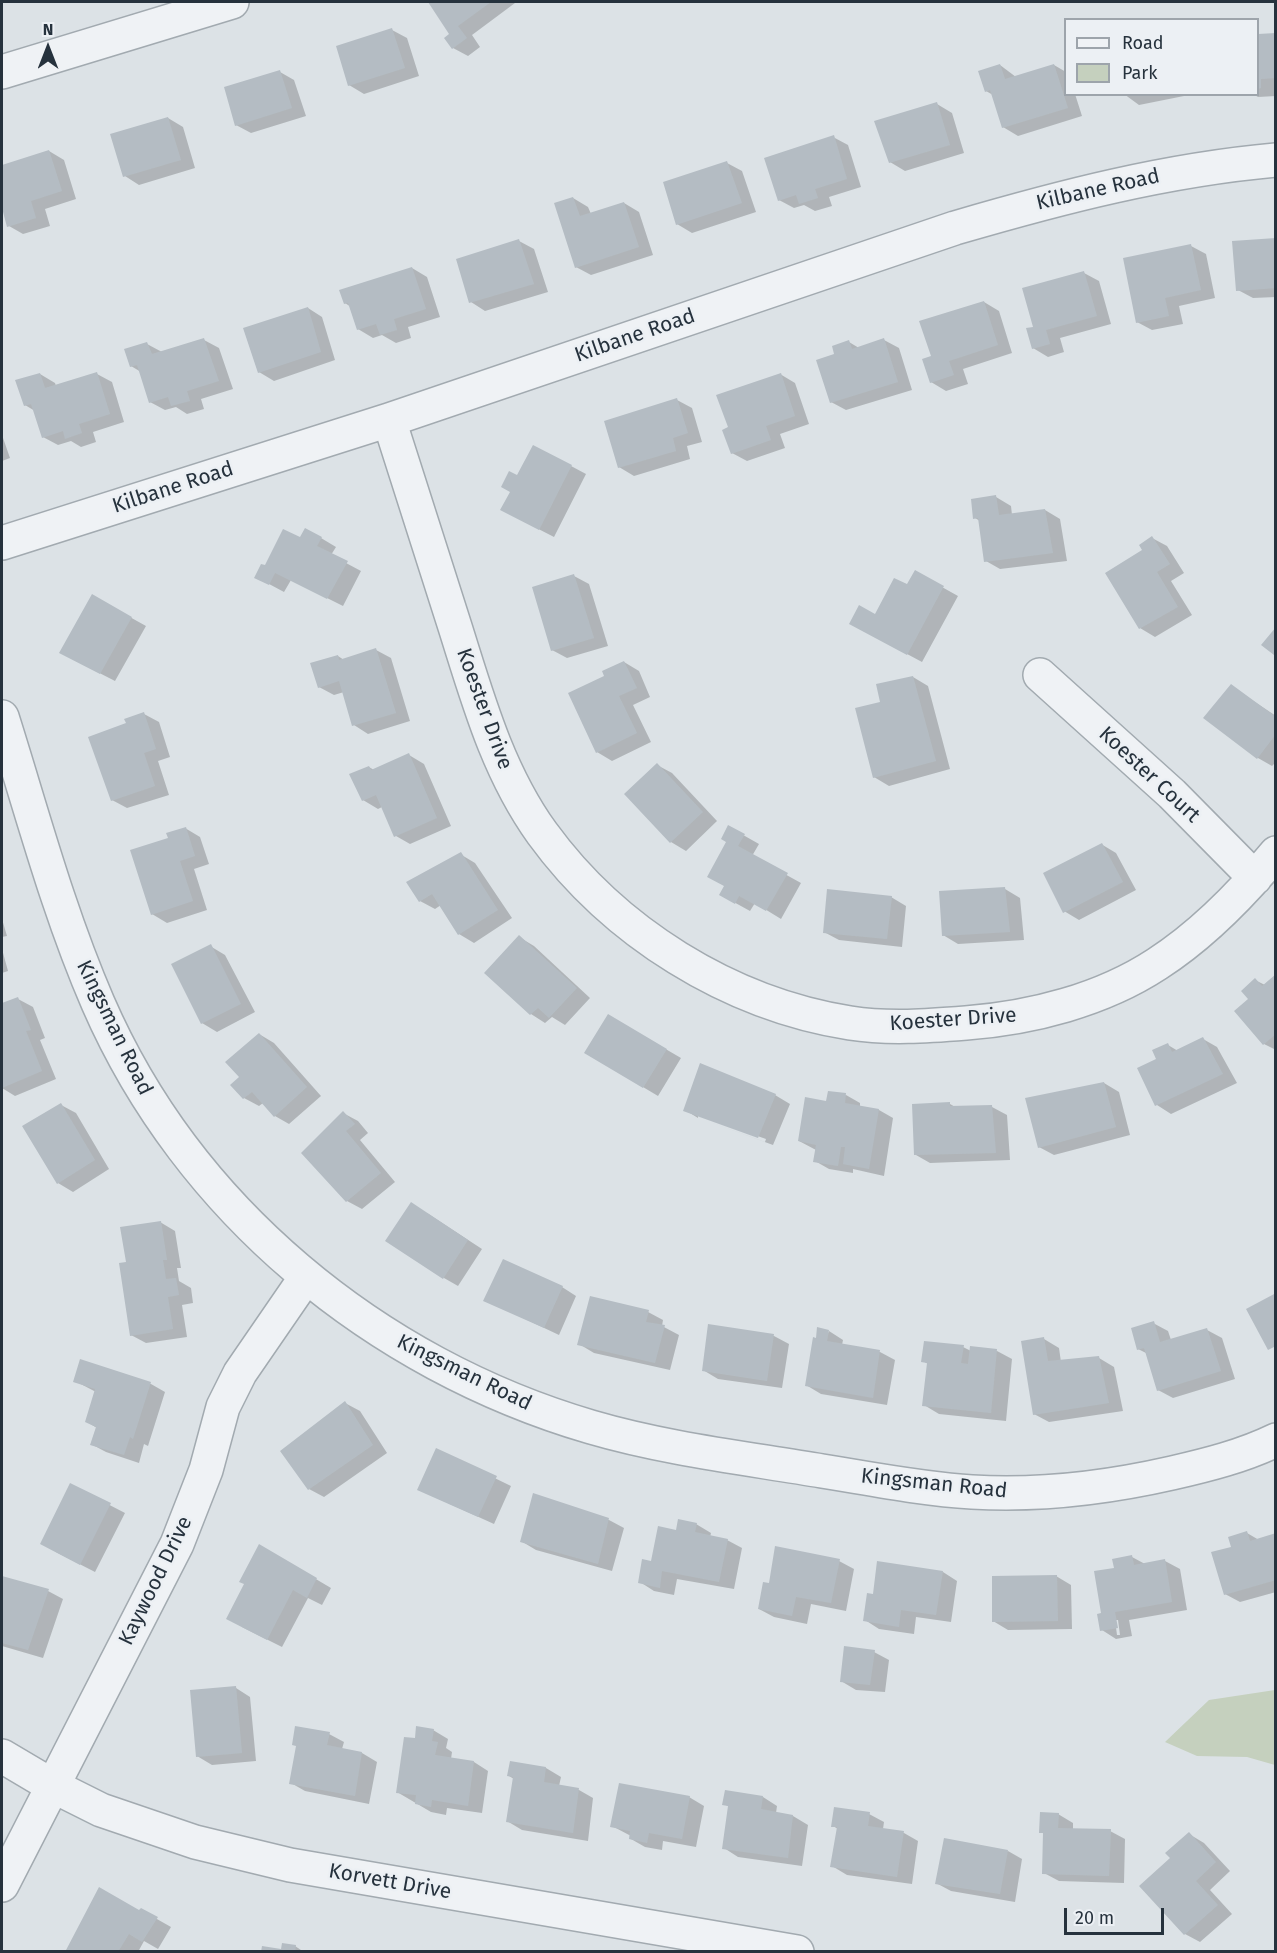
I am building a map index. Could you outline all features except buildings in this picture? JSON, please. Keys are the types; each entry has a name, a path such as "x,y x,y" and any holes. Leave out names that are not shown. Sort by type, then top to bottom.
{"street":[{"path":"2,72 232,2"},
{"name":"Kilbane Road","path":"2,543 389,420 944,232 1011,212 1158,175 1218,165 1275,160"},
{"name":"Koester Drive","path":"389,420 487,728 511,782 542,832 579,877 629,923 673,955 730,988 795,1012 852,1024 909,1028 990,1022 1048,1010 1105,991 1157,964 1210,921 1255,878 1275,853"},
{"name":"Koester Court","path":"1040,675 1172,794 1255,878"},
{"name":"Kingsman Road","path":"2,717 76,948 98,1004 131,1072 163,1122 208,1183 263,1240 306,1277 376,1328 444,1368 516,1401 591,1427 653,1442 897,1484 972,1492 1048,1492 1123,1484 1211,1464 1275,1440"},
{"name":"Kaywood Drive","path":"2,1886 51,1785 177,1544 206,1470 223,1407 240,1373 306,1277"},
{"name":"Korvett Drive","path":"2,1756 51,1785 102,1810 195,1842 290,1865 796,1952"}],"green space":[{"path":"1275,1690 1275,1765 1247,1757 1197,1756 1165,1742 1209,1700"}]}
